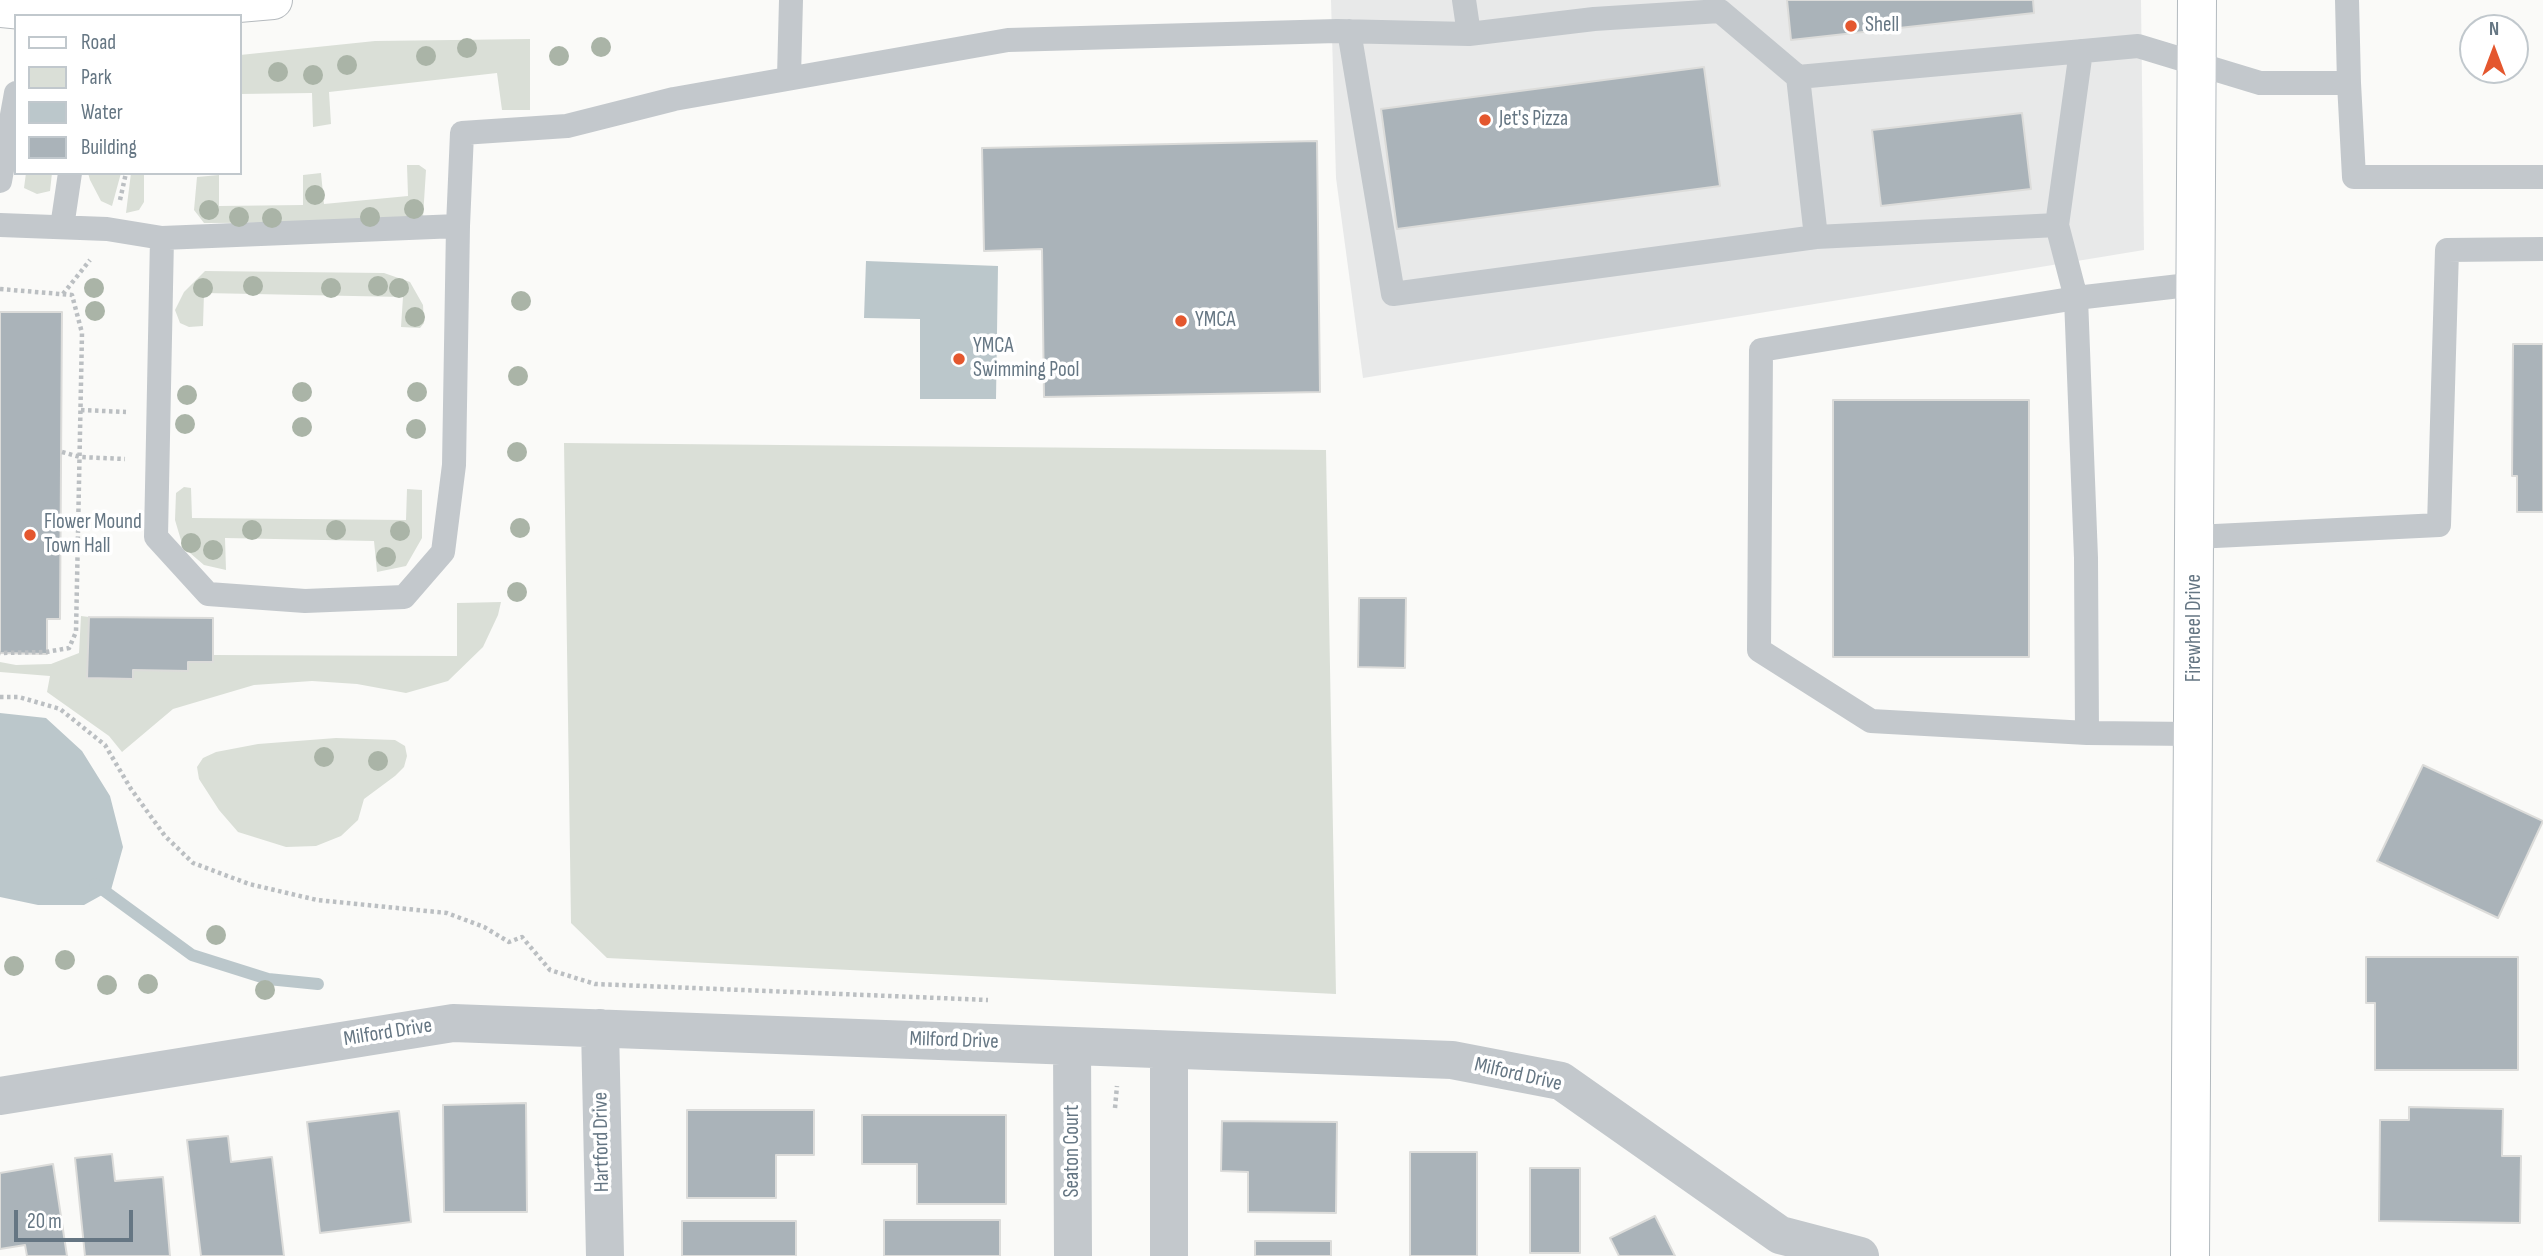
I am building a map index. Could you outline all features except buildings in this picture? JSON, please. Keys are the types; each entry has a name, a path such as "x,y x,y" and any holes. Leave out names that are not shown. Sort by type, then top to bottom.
{"street":[{"path":"109,14 273,0"},
{"name":"Firewheel Drive","path":"2190,1256 2197,0"},
{"path":"15,12 50,14"},
{"name":"Milford Drive","path":"0,1096 453,1023 1452,1060 1561,1081 1778,1245 1860,1256"},
{"name":"Hartford Drive","path":"600,1028 605,1256"},
{"name":"Seaton Court","path":"1072,1046 1073,1256"},
{"path":"1169,1050 1169,1256"}],"lane":[{"path":"789,77 791,0"},
{"path":"1465,0 1469,34"},
{"path":"2347,0 2354,177 2543,177"},
{"path":"162,238 156,537 208,594 305,601 404,597 443,552 454,465 462,133 567,126 674,99 1008,40 1349,31 1469,34 1728,5 1798,77 1816,237"},
{"path":"1349,31 1393,294 1816,237 2057,225"},
{"path":"1798,77 2138,46 2259,83 2349,83"},
{"path":"2081,51 2057,225 2076,298 2086,558 2087,733"},
{"path":"0,181 14,104"},
{"path":"62,227 70,175"},
{"path":"0,225 107,229 162,238 458,226"},
{"path":"2196,537 2439,525 2447,250 2543,248"},
{"path":"2194,734 2087,733 1871,721 1759,650 1761,350 2076,298 2197,284"}],"path":[{"path":"0,289 72,296 82,332 76,632 69,648 46,652 0,653"},
{"path":"81,410 129,412"},
{"path":"62,452 80,457 158,460"},
{"path":"0,697 19,697 60,709 105,745 131,789 165,836 193,863 249,884 317,900 447,913 484,927 509,942 522,937 550,970 595,984 996,1000"},
{"path":"1115,1115 1120,1048"}],"shaded area":[{"path":"1331,0 2141,0 2144,250 1363,378 1336,178"}],"green space":[{"path":"530,39 530,110 502,110 497,73 329,92 331,124 313,127 312,93 242,94 242,55 375,41"},
{"path":"407,165 419,165 426,170 423,217 415,222 204,223 194,210 197,177 219,175 219,206 303,205 303,175 321,173 324,204 408,196"},
{"path":"26,175 52,175 50,191 37,194 24,188"},
{"path":"89,175 120,175 112,206 101,201"},
{"path":"131,175 144,175 144,202 139,210 126,213"},
{"path":"205,271 384,273 410,282 423,305 424,323 420,328 401,327 403,297 204,293 203,326 189,327 180,323 175,310 184,292"},
{"path":"564,443 1326,450 1336,994 607,958 571,923"},
{"path":"184,487 191,488 192,518 406,520 407,489 422,490 422,538 406,566 377,572 374,541 225,538 226,570 204,565 183,547 175,520 176,493"},
{"path":"501,602 483,647 448,681 406,693 357,684 312,681 254,685 173,709 122,752 109,736 47,692 50,676 0,672 0,662 16,665 51,664 79,653 81,616 89,617 88,678 132,679 133,670 188,671 188,662 212,662 213,655 457,656 457,603"},
{"path":"336,738 395,740 405,746 407,756 404,767 395,776 364,799 358,820 341,836 316,846 286,847 238,832 219,810 199,779 197,767 203,758 216,752 258,744"}],"water":[{"name":"YMCA Swimming Pool","path":"866,261 998,266 996,399 920,399 920,319 864,318"},
{"path":"0,713 46,718 82,751 110,796 123,847 111,890 84,905 38,905 0,897"}],"waterway":[{"path":"95,884 192,955 268,979 318,984"}],"place":[{"name":"Shell","path":"1851,26"},
{"name":"Jet's Pizza","path":"1485,120"},
{"name":"YMCA","path":"1181,321"},
{"name":"YMCA Swimming Pool","path":"959,359"},
{"name":"Flower Mound Town Hall","path":"30,535"}]}
